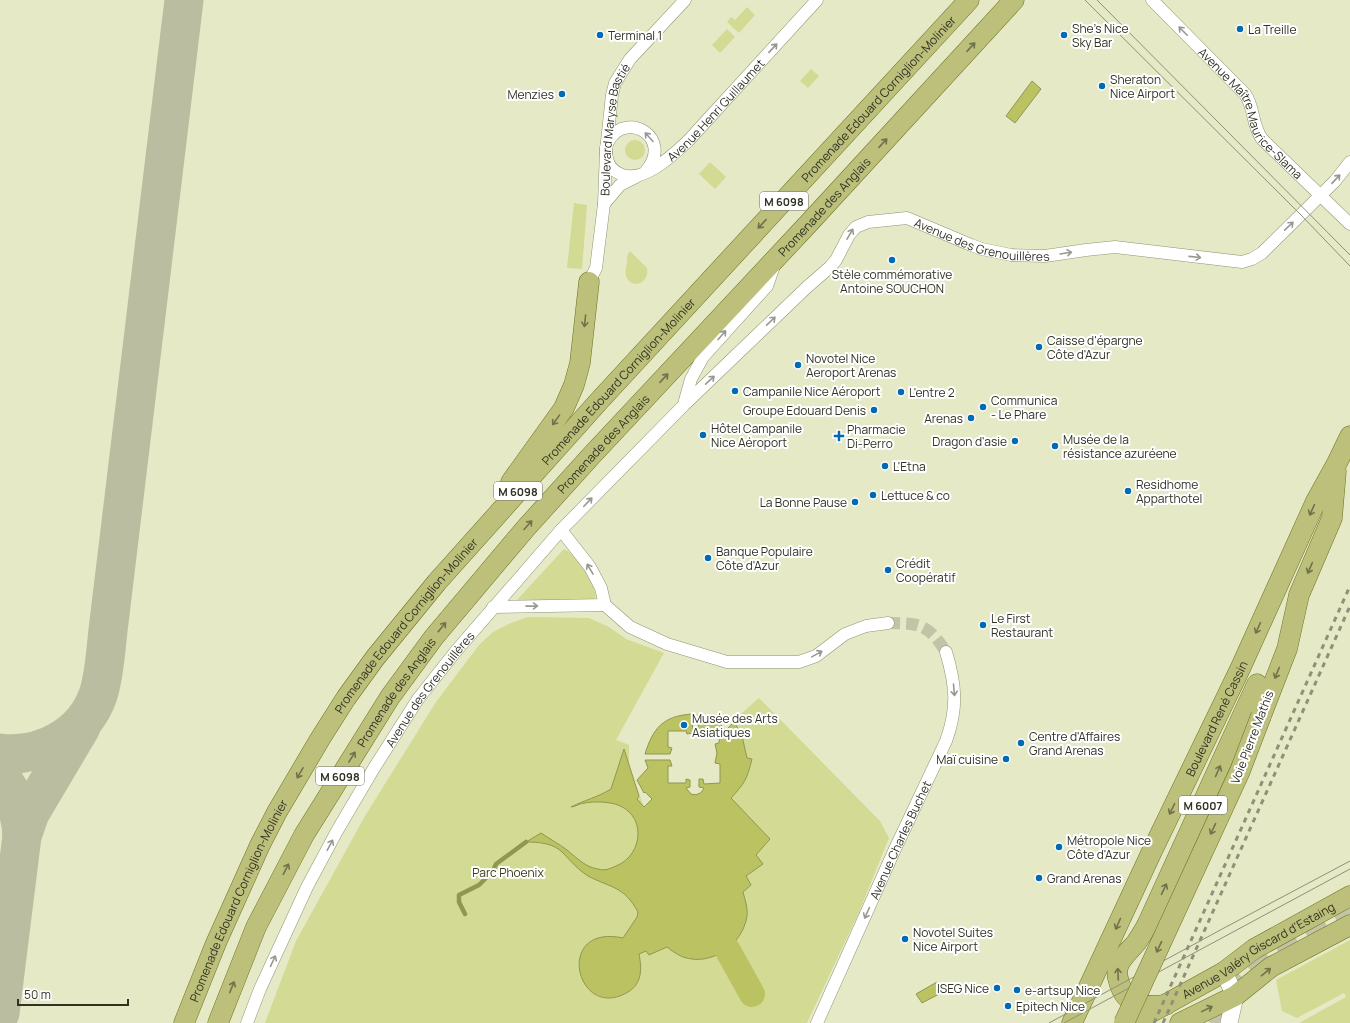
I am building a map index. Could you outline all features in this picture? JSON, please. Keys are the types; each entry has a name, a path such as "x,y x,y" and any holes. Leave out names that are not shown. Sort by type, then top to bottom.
{"main road":[{"name":"Promenade Edouard Corniglion-Molinier","path":"184,1023 216,943 260,845 277,812 346,698 375,658 437,582 599,401 969,0"},
{"name":"Promenade des Anglais","path":"218,1023 256,927 304,835 390,697 434,637 525,529 591,456 778,257 1013,1"},
{"path":"437,582 502,495 564,408 574,385 580,363 589,282"},
{"name":"Boulevard René Cassin","path":"1072,1023 1134,888 1240,669 1316,501 1350,436"},
{"name":"Voie Pierre Mathis","path":"1124,1023 1240,771 1287,649 1298,595 1332,518 1337,463"},
{"name":"Boulevard René Cassin","path":"1166,1005 1148,1007 1137,1004 1125,996 1119,985 1116,970 1120,962 1142,935 1148,925 1257,684"},
{"name":"Avenue Valéry Giscard d'Estaing","path":"1166,1005 1224,972 1254,949 1350,896"},
{"name":"Avenue Valéry Giscard d'Estaing","path":"1235,996 1271,967 1350,925"},
{"path":"1224,972 1235,996 1229,1023"},
{"path":"1180,1023 1235,996"},
{"path":"1132,1023 1166,1005"}],"street":[{"name":"Boulevard Maryse Bastié","path":"589,282 596,268 604,204 606,151 614,83 630,59 685,0"},
{"name":"Avenue Henri Guillaumet","path":"604,204 620,185 669,158 688,140 817,0"},
{"name":"Avenue Maître Maurice-Slama","path":"1152,0 1245,94 1250,104 1256,129 1262,139 1350,224"},
{"path":"626,128 642,130 649,135 653,141 655,157 652,165 643,173 631,177 623,176 616,172 608,163 606,151 608,143 612,136 618,131 626,128"},
{"name":"Avenue des Grenouillères","path":"247,1023 260,989 308,886 374,768 418,699 493,607 561,530 684,405 806,288 830,267 836,260 853,229 868,222 908,218 982,249 1011,255 1045,256 1115,247 1242,262 1252,259 1262,253 1335,181 1350,162"},
{"name":"Avenue des Grenouillères","path":"684,405 691,379 703,357 766,286 778,257"},
{"path":"561,530 590,567 601,588 605,605 630,627 667,644 726,662 799,662 816,656 845,634 866,626 888,622"},
{"path":"493,607 605,605"},
{"name":"Avenue Charles Buchet","path":"818,1023 895,849 951,729 955,711 954,693 952,672 946,652"}],"green space":[{"path":"747,7 755,15 739,33 727,22 731,17 735,20"},
{"path":"727,29 735,37 720,53 712,45"},
{"path":"811,69 819,76 808,88 800,81"},
{"path":"631,140 639,140 645,146 645,154 639,160 631,160 625,154 625,146"},
{"path":"710,162 726,177 715,189 699,174"},
{"path":"574,203 587,205 582,269 567,268"},
{"path":"630,251 647,268 646,278 640,283 636,284 628,280 626,276 627,257"},
{"path":"564,549 574,557 584,569 596,596 594,599 517,600"},
{"name":"Parc Phoenix","path":"528,617 589,618 609,627 626,639 664,653 616,740 629,745 629,767 644,807 652,799 645,792 644,793 637,780 648,768 645,760 670,760 672,766 668,766 668,783 686,783 686,779 690,780 690,787 686,788 693,795 701,793 704,788 699,787 699,779 703,779 704,784 720,783 720,764 715,763 717,753 715,744 719,743 720,731 726,730 735,721 735,719 759,698 880,821 889,838 859,912 807,1023 265,1023 296,941 365,816 436,702 479,645 493,632"},
{"path":"1350,940 1350,1023 1299,1023 1346,997 1344,993 1297,1018 1282,1011 1276,980"}],"shaded area":[{"path":"1032,81 1041,89 1015,123 1006,116"},
{"path":"692,714 693,733 687,734 686,731 668,731 668,747 672,748 670,754 645,754 652,737 661,725 674,717"},
{"path":"698,714 718,720 718,722 726,730 735,721 742,736 747,758 752,759 745,780 731,798 770,839 756,855 763,864 746,876 751,885 743,892 747,913 744,926 733,944 715,956 705,959 683,957 667,947 649,955 646,951 639,954 641,971 633,989 610,998 595,995 585,985 580,971 580,957 587,944 601,937 623,938 637,917 638,912 633,903 622,892 584,874 555,847 536,842 526,842 541,833 585,864 600,870 611,868 625,861 632,853 638,834 637,825 633,816 625,809 615,804 593,802 583,803 571,807 611,789 624,749 639,796 637,799 644,807 652,799 645,792 644,793 637,780 648,768 645,760 670,760 672,766 668,766 668,783 686,783 686,779 690,780 690,787 686,788 693,795 701,793 704,788 699,787 699,779 703,779 704,784 720,783 720,764 715,763 717,753 715,744 719,743 720,731 703,731 703,734 698,733"},
{"path":"937,982 943,992 922,1003 916,994"}],"waterway":[{"path":"465,914 459,902 459,895 479,885 493,871 496,864 526,842"},
{"path":"727,949 752,994"}],"taxiway":[{"path":"0,753 16,754 31,752 60,741 83,722 98,695 100,687 105,659 184,0"},
{"path":"22,836 30,813 81,727"},
{"path":"0,776 16,804 22,836 0,1013"}],"tunnel":[{"path":"888,623 908,624 922,627 934,636 946,652"},
{"path":"1211,1023 1240,985 1260,964 1292,941 1350,909"}],"tram line":[{"path":"1085,0 1301,215 1350,266"},
{"path":"1097,0 1350,255"},
{"path":"1049,1023 1350,861"},
{"path":"1064,1023 1350,869"}],"railway":[{"path":"1154,1023 1350,586"},
{"path":"1163,1023 1350,606"}],"place":[{"name":"La Treille","path":"1240,29"},
{"name":"Terminal 1","path":"600,35"},
{"name":"She's Nice Sky Bar","path":"1064,35"},
{"name":"Sheraton Nice Airport","path":"1102,86"},
{"name":"Menzies","path":"562,94"},
{"name":"Stèle commémorative Antoine SOUCHON","path":"892,260"},
{"name":"Caisse d'épargne Côte d'Azur","path":"1039,347"},
{"name":"Novotel Nice Aeroport Arenas","path":"798,365"},
{"name":"Campanile Nice Aéroport","path":"735,391"},
{"name":"L'entre 2","path":"901,392"},
{"name":"Communica - Le Phare","path":"983,407"},
{"name":"Groupe Edouard Denis","path":"874,410"},
{"name":"Arenas","path":"971,418"},
{"name":"Hôtel Campanile Nice Aéroport","path":"703,435"},
{"name":"Pharmacie Di-Perro","path":"839,436"},
{"name":"Dragon d'asie","path":"1015,441"},
{"name":"Musée de la résistance azuréene","path":"1055,446"},
{"name":"L'Etna","path":"885,466"},
{"name":"Residhome Apparthotel","path":"1128,491"},
{"name":"Lettuce & co","path":"873,495"},
{"name":"La Bonne Pause","path":"855,502"},
{"name":"Banque Populaire Côte d'Azur","path":"708,558"},
{"name":"Crédit Coopératif","path":"888,570"},
{"name":"Le First Restaurant","path":"983,625"},
{"name":"Musée des Arts Asiatiques","path":"684,725"},
{"name":"Centre d'Affaires Grand Arenas","path":"1021,743"},
{"name":"Maï cuisine","path":"1006,759"},
{"name":"Métropole Nice Côte d'Azur","path":"1059,847"},
{"name":"Grand Arenas","path":"1039,878"},
{"name":"Novotel Suites Nice Airport","path":"905,939"},
{"name":"ISEG Nice","path":"997,988"},
{"name":"e-artsup Nice","path":"1017,990"},
{"name":"Epitech Nice","path":"1008,1006"}]}
